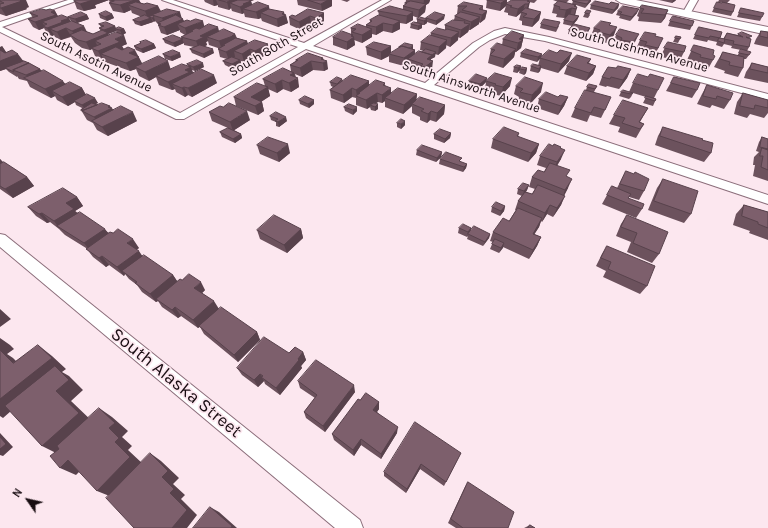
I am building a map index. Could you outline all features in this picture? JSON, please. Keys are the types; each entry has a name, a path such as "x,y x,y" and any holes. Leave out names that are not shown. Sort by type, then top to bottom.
{"street":[{"path":"0,25 75,0"},
{"name":"South Ainsworth Avenue","path":"166,0 768,200"},
{"name":"South 80th Street","path":"180,117 303,46 387,0"},
{"path":"621,0 768,31"},
{"path":"686,14 694,0"},
{"name":"South Asotin Avenue","path":"0,29 180,117"},
{"name":"South Cushman Avenue","path":"426,87 481,42 504,31 546,39 768,97"},
{"name":"South Alaska Street","path":"0,239 352,528"}],"building":[{"path":"0,0 22,1 0,8 0,4 4,3"},
{"path":"93,0 80,4 74,1"},
{"path":"111,0 135,0 120,5 109,3 114,1"},
{"path":"219,0 231,0 227,2"},
{"path":"238,0 251,1 240,7 230,3"},
{"path":"308,0 328,0 321,4"},
{"path":"487,0 506,0 501,3"},
{"path":"512,0 529,0 527,1 530,2 518,9 510,7 512,6 506,4"},
{"path":"573,0 590,0 587,4"},
{"path":"411,1 426,4 419,10 403,6 407,3 405,3"},
{"path":"559,1 576,5 574,6 577,7 576,9 559,9 560,7 554,5"},
{"path":"595,1 609,4 611,2 619,4 614,10 591,5"},
{"path":"136,2 158,6 145,11 128,5"},
{"path":"258,2 269,6 256,12 243,9"},
{"path":"464,2 483,6 479,9 487,11 482,15 462,10 467,6 458,6"},
{"path":"717,2 735,5 733,12 714,8"},
{"path":"642,5 668,10 665,15 641,13 644,9 640,8"},
{"path":"390,6 413,12 407,16 378,11"},
{"path":"623,6 639,9 632,17 620,14 622,12 618,11"},
{"path":"526,8 541,12 534,19 523,17 527,14 521,12"},
{"path":"741,8 764,13 762,17 739,13"},
{"path":"42,9 50,9 55,11 51,12 56,15 35,22 28,19 38,16 30,13"},
{"path":"167,9 180,12 162,18 152,15"},
{"path":"269,9 284,12 282,14 286,15 277,19 261,13"},
{"path":"308,9 324,13 316,18 310,16 299,22 289,17 292,15 295,16"},
{"path":"587,10 591,11 589,14 585,13"},
{"path":"106,11 112,14 105,17 99,14"},
{"path":"81,12 87,15 75,19 68,17"},
{"path":"435,12 445,15 436,21 426,18"},
{"path":"461,12 480,17 471,22 455,16"},
{"path":"569,14 579,16 573,22 564,20"},
{"path":"62,15 69,18 47,28 43,26 47,24 42,22"},
{"path":"145,15 151,18 139,22 133,20"},
{"path":"176,15 183,19 164,27 158,25 161,24 158,23"},
{"path":"379,15 400,21 393,25 383,23 376,27 366,25 372,21 370,20"},
{"path":"673,16 694,21 692,26 670,21"},
{"path":"420,17 427,19 424,21 417,19"},
{"path":"196,19 203,21 185,28 177,24 187,20 190,21"},
{"path":"544,19 560,22 557,28 541,24"},
{"path":"453,20 465,21 464,23 470,24 461,30 445,25"},
{"path":"72,21 84,26 72,31 66,28 57,32 50,29"},
{"path":"601,21 611,23 609,25 617,27 610,35 599,32 600,30 594,28"},
{"path":"106,22 115,26 104,30 99,28 104,26 99,24"},
{"path":"414,22 422,24 418,26 411,24"},
{"path":"209,24 218,27 200,36 204,37 196,41 181,37 196,28 199,29"},
{"path":"358,24 372,29 362,35 352,32 356,29 351,28"},
{"path":"574,24 590,28 586,33 569,30"},
{"path":"119,27 124,29 115,29"},
{"path":"699,27 722,32 720,38 710,36 709,38 695,35"},
{"path":"437,28 459,32 451,38 431,33"},
{"path":"224,29 235,34 219,41 207,37"},
{"path":"620,29 639,34 633,42 621,40 622,38 616,35"},
{"path":"82,30 93,34 102,30 108,33 86,42 78,40 70,35"},
{"path":"342,31 353,35 351,36 354,37 347,42 333,37"},
{"path":"512,31 524,35 519,39 523,40 518,43 503,39"},
{"path":"761,31 768,32 768,38 760,36"},
{"path":"116,32 124,35 115,39 120,42 98,51 91,48 101,44 95,41"},
{"path":"645,32 656,34 655,36 663,38 658,48 645,45 647,42 640,40"},
{"path":"742,32 752,36 748,38 751,39 749,47 733,44 734,41 724,39 727,33 743,37 738,34"},
{"path":"173,35 183,39 173,43 163,39"},
{"path":"430,35 447,40 439,47 421,42"},
{"path":"676,36 681,37 680,39 675,38"},
{"path":"236,38 247,41 226,52 218,49 225,45 223,45"},
{"path":"719,38 725,39 724,43 718,41"},
{"path":"146,40 154,44 141,49 134,46 141,43 140,42"},
{"path":"255,40 268,44 255,51 250,49 242,54 234,51"},
{"path":"374,42 391,46 381,52 366,47"},
{"path":"668,42 686,46 684,52 664,48"},
{"path":"405,43 413,45 409,48 402,46 399,47"},
{"path":"497,43 516,49 504,59 490,55 495,50 491,49"},
{"path":"200,45 213,49 203,54 190,49"},
{"path":"694,45 714,50 713,55 715,56 713,60 700,57 701,55 691,51"},
{"path":"402,46 415,50 404,58 389,54"},
{"path":"116,47 122,50 128,47 135,50 129,53 139,57 126,63 101,54"},
{"path":"426,49 436,52 432,55 422,52"},
{"path":"526,49 542,54 538,57 521,53"},
{"path":"741,49 751,52 749,55 739,53"},
{"path":"0,50 5,53 12,50 18,54 0,61"},
{"path":"173,50 180,53 170,57 163,54"},
{"path":"549,50 557,53 560,50 572,53 561,64 540,58"},
{"path":"419,51 432,55 427,59 433,61 425,67 421,66 423,64 408,59"},
{"path":"723,52 744,57 743,68 729,65 730,62 720,59"},
{"path":"308,53 323,58 321,59 327,61 323,63 311,61 300,68 290,65 298,60 296,60"},
{"path":"577,55 591,59 587,63 596,66 589,73 567,66"},
{"path":"159,56 168,61 145,72 135,67"},
{"path":"232,57 240,60 232,64 223,61"},
{"path":"197,60 203,63 193,67 187,64"},
{"path":"24,61 29,63 13,70 14,72 5,68"},
{"path":"29,63 40,69 26,75 13,70"},
{"path":"752,63 768,67 768,73 750,69"},
{"path":"182,64 191,67 185,70 190,72 168,82 156,76"},
{"path":"533,64 541,66 539,69 531,66"},
{"path":"517,65 521,66 518,68 514,67"},
{"path":"618,66 631,69 623,80 611,77 610,79 602,77 608,67 616,68"},
{"path":"522,67 527,68 525,70 520,69"},
{"path":"283,68 294,73 290,75 298,78 289,83 282,80 275,84 263,79"},
{"path":"201,69 214,75 188,88 182,88 172,84"},
{"path":"44,70 63,81 45,89 24,78"},
{"path":"495,73 512,78 503,87 486,81"},
{"path":"476,74 487,78 480,84 469,81"},
{"path":"638,74 648,77 650,74 664,78 658,90 633,83"},
{"path":"351,75 369,81 356,90 352,88 343,95 330,90"},
{"path":"337,77 342,79 337,84 330,82"},
{"path":"525,77 543,83 532,95 520,92 523,89 516,86"},
{"path":"674,77 700,83 697,90 671,83"},
{"path":"376,80 385,83 383,85 391,88 382,95 377,93 366,100 356,96 359,93"},
{"path":"70,82 82,88 62,97 52,91"},
{"path":"257,83 268,87 251,97 262,102 255,106 234,97"},
{"path":"589,84 597,86 595,89 587,87"},
{"path":"707,85 733,93 730,100 717,96 716,99 703,96"},
{"path":"398,88 417,94 404,105 385,98"},
{"path":"585,90 611,97 605,110 594,107 591,113 575,108"},
{"path":"623,90 633,93 621,92"},
{"path":"546,92 558,97 560,95 568,97 561,106 539,99"},
{"path":"743,93 768,100 768,108 755,105 754,109 740,106"},
{"path":"87,94 95,98 82,105 74,101"},
{"path":"305,96 314,100 308,104 299,100"},
{"path":"646,96 656,99 655,101 645,98"},
{"path":"420,97 445,105 437,113 431,111 428,114 421,111 424,109 412,104"},
{"path":"623,100 648,108 639,122 644,124 640,129 622,123 625,118 614,115"},
{"path":"92,103 97,105 81,110"},
{"path":"102,103 112,108 94,117 82,111"},
{"path":"229,103 247,111 230,122 209,112 220,106 223,107"},
{"path":"374,103 378,104 375,107 370,105"},
{"path":"349,104 357,107 353,110 344,107"},
{"path":"121,106 133,112 102,127 92,121"},
{"path":"276,112 286,117 278,122 275,121 278,119 270,116"},
{"path":"401,119 405,121 401,124 397,123"},
{"path":"504,127 519,133 517,136 539,144 531,153 493,139"},
{"path":"663,127 713,143 711,153 660,136"},
{"path":"228,128 241,134 233,139 220,132"},
{"path":"440,129 451,133 445,139 434,134"},
{"path":"268,137 288,144 277,153 257,145"},
{"path":"762,137 768,139 768,149 760,147"},
{"path":"549,144 553,146 554,144 565,150 557,162 540,156"},
{"path":"422,145 442,152 437,158 417,150"},
{"path":"762,148 768,150 768,170 761,167 763,156 760,156"},
{"path":"446,152 462,158 459,161 467,164 464,167 440,159"},
{"path":"4,162 27,177 5,189 0,186 0,164"},
{"path":"550,163 570,170 566,176 572,179 565,190 532,177 538,170 544,172"},
{"path":"626,171 634,174 635,172 649,179 644,191 620,184"},
{"path":"663,179 698,191 691,214 654,201"},
{"path":"523,183 529,185 524,191 518,189"},
{"path":"538,185 565,196 557,208 550,205 545,213 518,201 525,192 532,194"},
{"path":"612,186 631,194 628,198 644,204 642,209 607,195"},
{"path":"63,188 77,197 66,203 74,209 54,221 42,213 39,214 28,207"},
{"path":"496,202 505,206 501,211 492,207"},
{"path":"744,205 768,212 768,228 758,224 758,222 742,216"},
{"path":"518,208 542,218 533,234 541,237 533,250 493,232 503,218 509,221"},
{"path":"80,212 105,229 84,243 57,226"},
{"path":"274,215 301,229 284,245 257,230"},
{"path":"627,215 668,232 659,254 633,243 637,233 621,227"},
{"path":"463,224 471,228 468,232 459,228"},
{"path":"474,226 490,234 485,242 468,234"},
{"path":"118,229 133,239 127,243 139,251 117,267 102,256 99,258 86,249 110,232 113,233"},
{"path":"495,239 504,243 501,248 492,244"},
{"path":"607,246 655,266 647,286 608,269 611,262 601,258"},
{"path":"144,255 173,275 150,294 122,271"},
{"path":"189,274 201,282 194,288 214,301 193,320 175,307 172,310 156,299 180,279 182,280"},
{"path":"221,307 257,332 234,355 199,326"},
{"path":"264,337 289,353 295,347 303,352 298,359 299,360 276,388 261,377 263,376 260,374 254,380 237,368"},
{"path":"38,345 52,358 0,399 0,350 13,363"},
{"path":"316,360 354,385 323,426 304,412 317,395 298,381"},
{"path":"55,366 69,380 56,391 79,413 42,446 5,406"},
{"path":"366,393 379,402 373,410 398,427 381,454 361,439 353,450 332,434 358,399 360,400"},
{"path":"99,408 115,423 109,428 119,438 115,442 130,457 97,491 68,460 60,468 50,456 59,449 57,446"},
{"path":"415,422 461,453 446,482 421,464 407,489 384,472"},
{"path":"0,437 6,444 0,449"},
{"path":"150,453 168,471 162,477 174,489 170,493 187,510 172,528 134,528 106,498"},
{"path":"468,482 514,512 508,528 463,528 451,519"},
{"path":"210,507 232,526 231,528 193,528"},
{"path":"530,525 535,528 528,528"}]}
